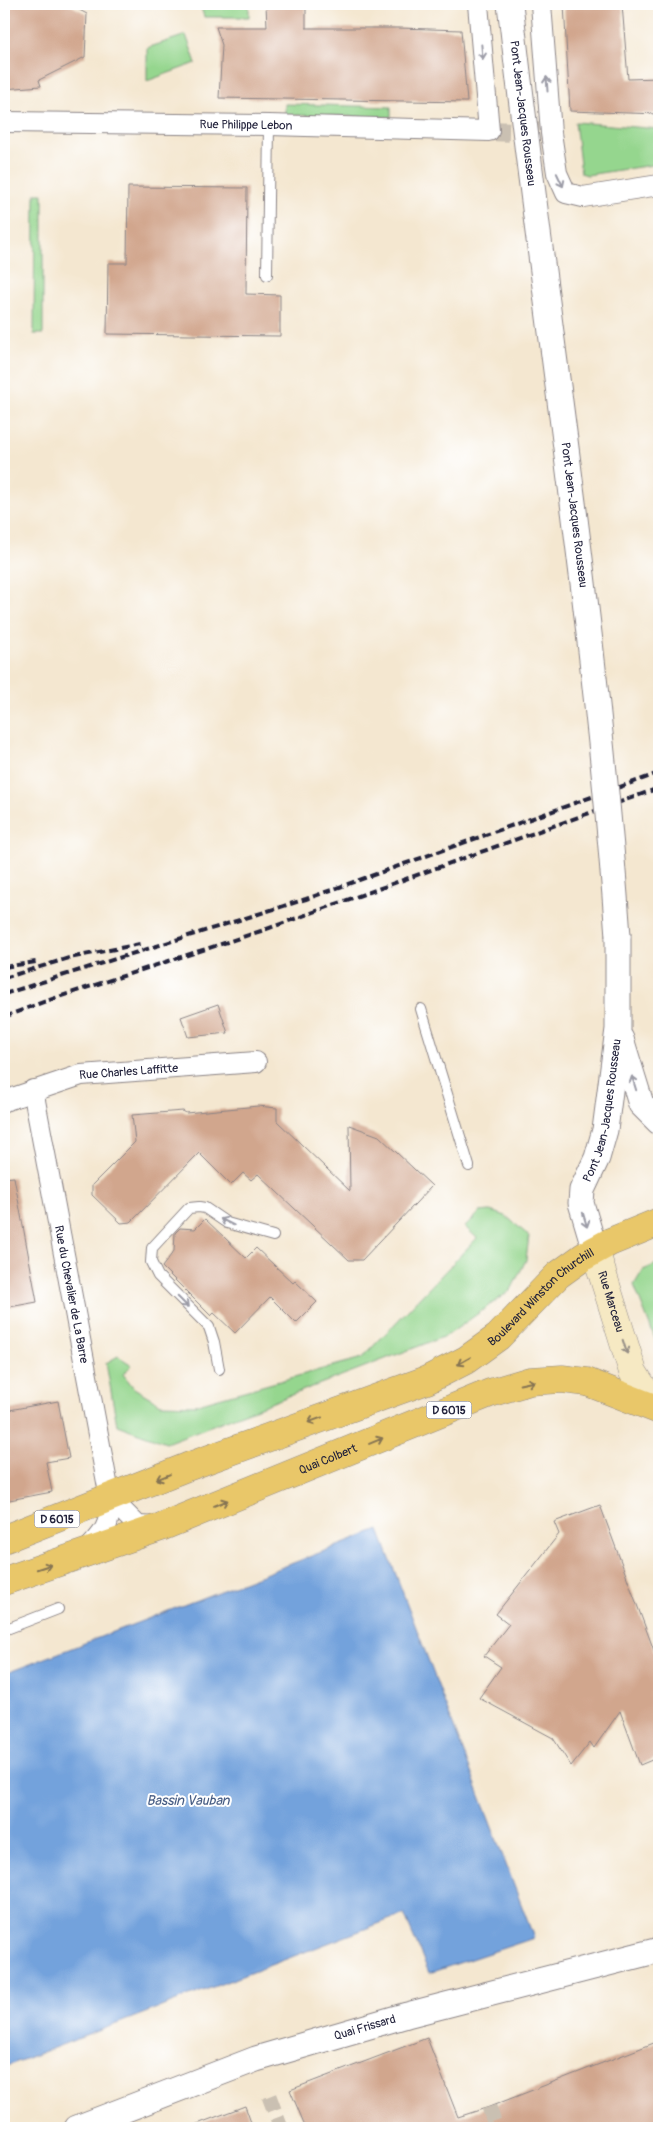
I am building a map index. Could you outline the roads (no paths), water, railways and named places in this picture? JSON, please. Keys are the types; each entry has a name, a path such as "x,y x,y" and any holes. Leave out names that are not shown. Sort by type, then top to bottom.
{"main road":[{"name":"Boulevard Winston Churchill","path":"110,1498 196,1464 427,1380 466,1360 498,1336 558,1275 595,1250 659,1222"},
{"name":"Rue Marceau","path":"595,1250 633,1372 657,1409"},
{"name":"Quai Colbert","path":"4,1581 161,1527 490,1393 530,1381 562,1379 587,1382 657,1409"},
{"name":"D 6015","path":"4,1538 110,1498"}],"street":[{"name":"Rue Philippe Lebon","path":"4,122 269,125 489,131 478,4"},
{"name":"Pont Jean-Jacques Rousseau","path":"510,4 528,166 593,668 618,927 618,1029 605,1130 597,1158 582,1190"},
{"path":"541,4 551,133 557,173 566,193 583,197 659,185"},
{"name":"Pont Jean-Jacques Rousseau","path":"618,1029 641,1104 659,1122"},
{"name":"Rue Charles Laffitte","path":"4,1100 81,1076 256,1062"},
{"name":"Rue du Chevalier de La Barre","path":"33,1090 110,1498 111,1512 107,1525 100,1538 84,1554"},
{"name":"Rue Marceau","path":"582,1190 580,1203 595,1250"},
{"path":"110,1498 138,1526 161,1527"},
{"name":"Quai Frissard","path":"77,2128 256,2059 407,2016 659,1950"}],"lane":[{"path":"266,276 269,125"},
{"path":"421,1009 469,1166"},
{"path":"219,1369 209,1327 158,1276 151,1262 152,1248 189,1208 199,1207 205,1208 227,1223 273,1236"},
{"path":"4,1630 58,1610"}],"water":[{"name":"Bassin Vauban","path":"379,1530 534,1938 429,1973 404,1914 4,2067 4,1674"}],"tunnel":[{"path":"489,131 551,133"},
{"path":"269,2096 281,2128"},
{"path":"489,2107 496,2128"}],"railway":[{"path":"4,994 306,899 659,773"},
{"path":"4,1017 46,1001 261,931 659,788"},
{"path":"4,978 69,958 140,944"},
{"path":"4,967 36,962"}]}
